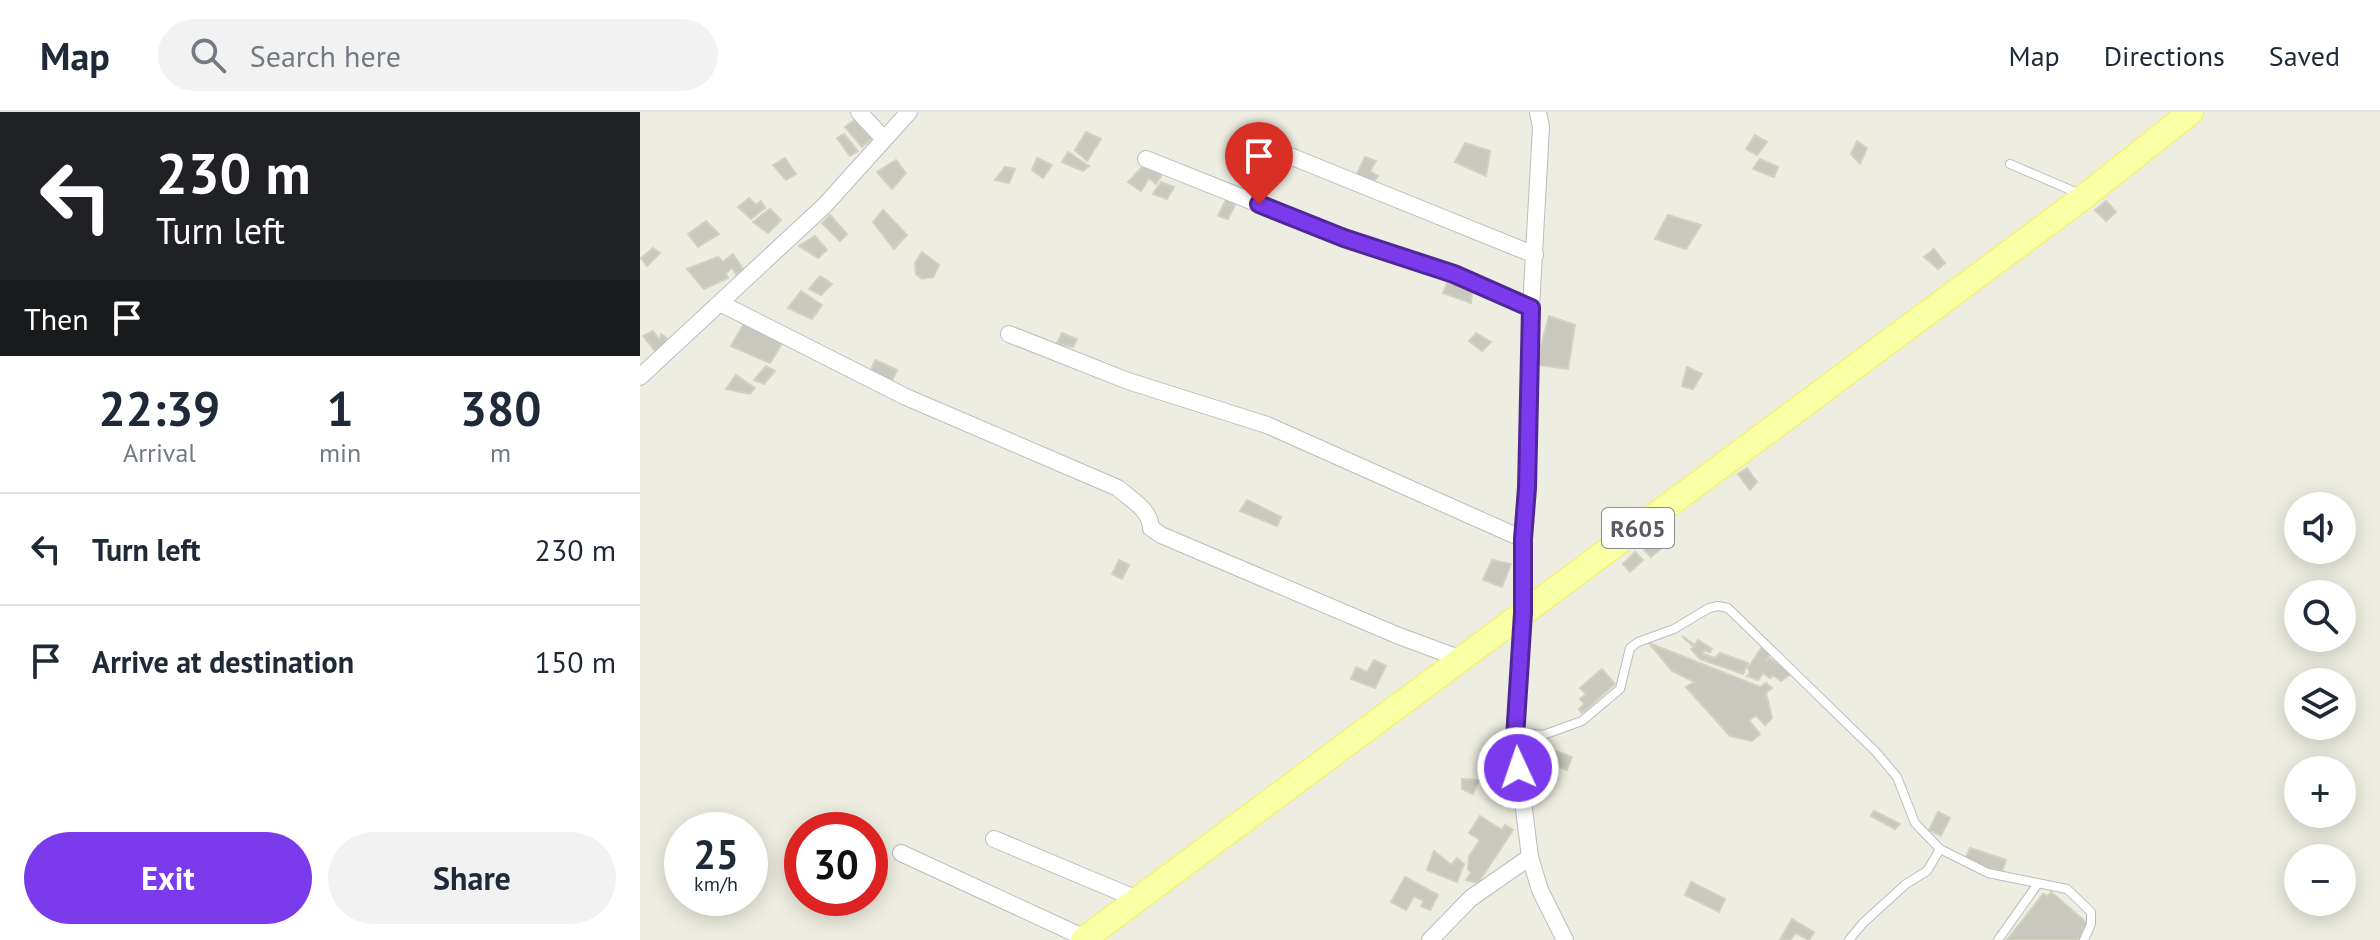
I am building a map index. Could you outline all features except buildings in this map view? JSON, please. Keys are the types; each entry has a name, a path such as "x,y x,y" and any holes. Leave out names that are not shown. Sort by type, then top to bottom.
{"main road":[{"name":"R605","path":"1084,939 1464,660 2085,196 2191,112"}],"street":[{"path":"859,112 884,139"},
{"path":"640,377 825,205 909,112"},
{"path":"1538,112 1541,127 1531,308 1523,613 1516,732 1530,857 1540,890 1565,940"},
{"path":"1290,156 1535,255"},
{"path":"1146,159 1344,238 1454,274 1531,308"},
{"path":"720,303 906,397 1118,488 1146,511 1151,528 1161,535 1399,636 1464,660"},
{"path":"1009,334 1128,381 1267,425 1523,539"},
{"path":"994,839 1137,899"},
{"path":"901,853 1084,939"},
{"path":"1430,940 1471,898 1530,857"}],"lane":[{"path":"2010,164 2085,196"},
{"path":"1516,732 1543,735 1582,721 1620,689 1630,648 1674,629 1709,608 1728,608 1876,752 1900,782 1915,823 1940,849 1988,873 2067,889 2091,912 2091,924 2084,940"},
{"path":"1849,940 1895,894 1927,871 1940,849"},
{"path":"1998,940 2037,885"}],"route":[{"path":"1259,204 1344,238 1454,274 1531,308 1523,613 1515,738 1518,768"}]}
